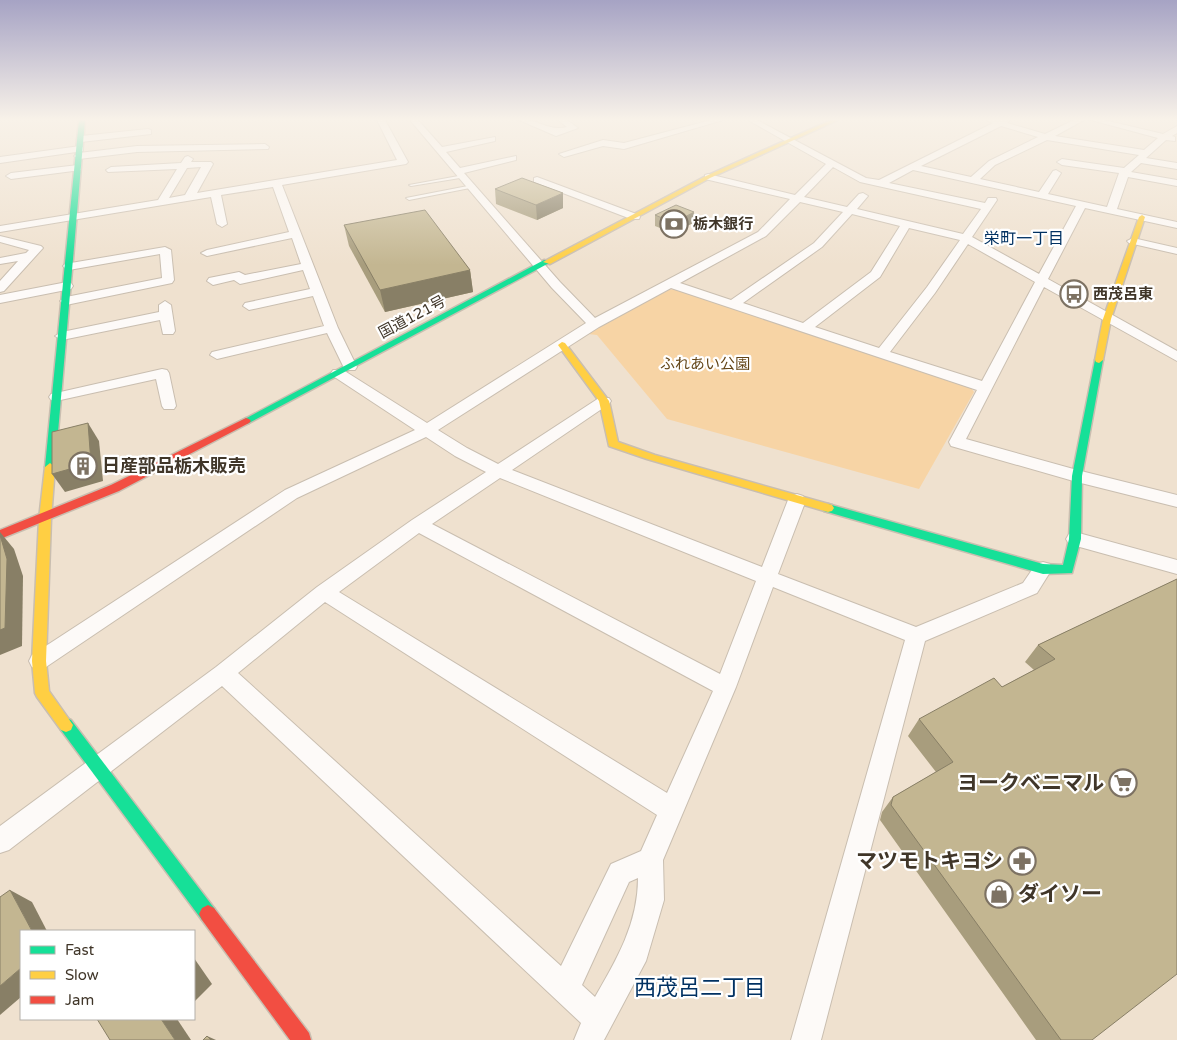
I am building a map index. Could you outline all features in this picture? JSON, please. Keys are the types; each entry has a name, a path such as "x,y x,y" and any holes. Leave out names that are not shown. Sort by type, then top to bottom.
{"main road":[{"path":"78,169 44,519 39,661 42,692 97,769 302,1040"},
{"name":"国道121号","path":"0,536 44,519 169,462 726,169"},
{"path":"562,345 604,401 613,444 797,500 1043,569 1068,570 1075,539 1077,476 1107,319 1132,241 1142,217"}],"street":[{"path":"11,176 74,169"},
{"path":"111,170 132,169"},
{"path":"162,201 182,169"},
{"path":"190,196 205,169"},
{"path":"4,228 362,169"},
{"path":"457,169 556,285 594,324"},
{"path":"462,174 479,169"},
{"path":"39,661 291,494 427,430 594,324 762,234 778,220 796,198 826,169"},
{"path":"842,169 863,180 987,207"},
{"path":"879,184 908,169"},
{"path":"918,169 1177,225"},
{"path":"974,180 986,169"},
{"path":"1103,169 1177,183"},
{"path":"1111,210 1125,172 1129,169"},
{"path":"1042,195 1056,173"},
{"path":"708,177 966,238 1177,357"},
{"path":"537,180 635,217"},
{"path":"276,182 297,234 344,370 427,430 498,471 916,636 1030,588 1043,569"},
{"path":"882,353 931,290 1002,187"},
{"path":"215,192 222,224"},
{"path":"732,305 818,246 863,196"},
{"path":"1082,204 984,387 957,442 1077,476 1177,501"},
{"path":"4,228 15,214"},
{"path":"804,328 876,274 907,223"},
{"path":"207,253 297,234"},
{"path":"0,239 37,248 5,278 0,288"},
{"path":"1132,241 1177,251"},
{"path":"66,301 168,280 165,250 69,266"},
{"path":"0,260 29,256"},
{"path":"213,281 239,276 240,280 308,266"},
{"path":"668,283 984,387"},
{"path":"0,299 67,286"},
{"path":"249,306 317,291"},
{"path":"62,336 166,310 168,331"},
{"path":"217,355 331,328"},
{"path":"56,397 162,373 169,406"},
{"path":"0,841 224,673 324,592 418,525 604,401"},
{"path":"224,673 565,989 594,1029 632,962 651,900 650,860 725,687 797,500"},
{"path":"418,525 725,687"},
{"path":"1075,539 1177,567"},
{"path":"324,592 672,810"},
{"path":"806,1040 916,636"},
{"path":"565,989 620,873 650,860"}],"lane":[{"path":"411,185 462,174"},
{"path":"409,198 472,186"}],"green space":[{"name":"ふれあい公園","path":"678,289 969,385 974,392 919,489 667,419 597,335 588,334 666,290"}],"building":[{"path":"522,178 563,193 536,205 495,189"},
{"path":"676,205 694,212 674,223 655,215"},
{"path":"425,210 470,270 380,290 344,225"},
{"path":"88,423 91,463 52,474 52,432"},
{"path":"0,535 7,559 5,628 0,630"},
{"path":"1177,579 1177,974 1092,1040 1061,1040 891,805 893,797 953,762 919,719 994,678 1002,687 1055,659 1038,645"},
{"path":"10,890 31,930 20,930 20,969 0,986 0,897"},
{"path":"98,1020 162,1020 175,1040 110,1040"},
{"path":"207,1036 211,1040 203,1040"}],"traffic: fast":[{"path":"50,467 78,169"},
{"path":"246,421 547,262"},
{"path":"828,508 1043,569 1068,570 1075,539 1077,476 1099,360"},
{"path":"66,725 208,914"}],"traffic: slow":[{"path":"547,262 727,169"},
{"path":"1099,360 1107,319 1142,217"},
{"path":"562,345 604,401 613,444 651,457 828,508"},
{"path":"50,467 45,519 39,661 42,693 66,725"}],"traffic: jam":[{"path":"0,535 115,488 246,421"},
{"path":"208,914 302,1040"}],"place":[{"name":"栃木銀行","path":"674,224"},
{"name":"西茂呂東","path":"1074,294"},
{"name":"日産部品栃木販売","path":"83,466"},
{"name":"ヨークベニマル","path":"1123,783"},
{"name":"マツモトキヨシ","path":"1022,861"},
{"name":"ダイソー","path":"999,894"}],"district":[{"name":"栄町一丁目","path":"1024,239"},
{"name":"西茂呂二丁目","path":"700,988"}]}
